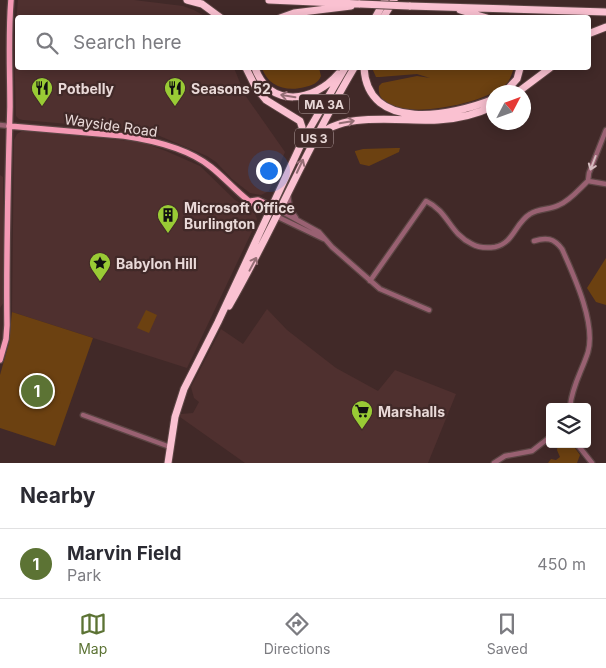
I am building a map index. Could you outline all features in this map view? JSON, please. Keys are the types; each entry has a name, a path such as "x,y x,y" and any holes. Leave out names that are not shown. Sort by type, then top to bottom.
{"highway":[{"path":"187,0 202,4 217,15"},
{"path":"269,0 606,12"},
{"path":"377,15 385,0"},
{"path":"385,15 394,0"},
{"path":"288,15 360,4"},
{"path":"450,7 477,15"},
{"path":"591,33 606,27"},
{"name":"US 3","path":"168,463 180,399 273,211 303,140 300,121 266,100 256,88 247,70"},
{"path":"256,70 271,90 285,96 297,97 320,89 342,70"},
{"name":"MA 3A","path":"303,140 343,70"},
{"name":"US 3","path":"273,211 290,188 331,105 353,70"},
{"path":"364,70 367,84 374,98 383,106 397,112 422,114 454,111 486,102"},
{"path":"511,85 517,79 519,70"},
{"path":"527,85 547,70"},
{"path":"309,148 322,132 347,121 438,120 486,109"}],"main road":[{"path":"0,360 6,338 7,317 8,38 11,0"},
{"name":"Wayside Road","path":"9,126 136,138 153,142 204,161 235,190 256,206 273,211"},
{"path":"0,315 7,317"}],"street":[{"path":"0,125 9,126"},
{"path":"370,281 426,201 441,210 449,224 472,244 490,248 502,245 510,239 521,222 528,216 536,211 556,207 565,202 588,180 606,130"},
{"path":"588,180 606,184"},
{"path":"290,188 288,197 290,209 299,220"},
{"path":"273,211 299,220 314,228 321,234 324,240"},
{"path":"273,211 324,240 370,281 388,293 429,310"},
{"path":"534,241 541,238 549,239 556,242 562,249 589,321 591,334 589,346 576,380 570,403"},
{"path":"83,415 170,447"},
{"path":"494,463 510,454 532,451 546,440"},
{"path":"580,448 592,463"}],"shaded area":[{"path":"18,0 134,0 183,6 203,15 17,15"},
{"path":"15,33 15,70 235,70 245,95 285,152 269,191 261,195 250,193 207,156 155,134 136,130 19,119 16,116 14,44"},
{"path":"263,70 320,70 321,76 317,82 292,89 273,84"},
{"path":"373,70 513,70 508,82 504,85 486,85 486,96 457,105 412,110 394,106 382,99 379,86 382,83 417,76 430,78 417,74 376,77"},
{"path":"22,131 141,142 200,166 235,200 255,214 257,219 255,225 187,368 12,312 14,140 17,134"},
{"path":"400,148 399,152 369,166 360,164 355,152 363,149"},
{"path":"0,175 3,177 4,302 0,308"},
{"path":"606,258 606,305 596,302 587,288"},
{"path":"267,309 287,330 336,368 378,391 395,370 456,394 428,463 245,463 180,417 181,414 193,413 199,402 194,398 191,387 221,329 243,344"},
{"path":"146,310 157,315 149,333 137,328"},
{"path":"12,312 93,338 55,446 0,428 0,375 9,343"},
{"path":"557,448 575,448 580,455 577,463 548,463 551,459 556,460 560,457"}],"place":[{"name":"Potbelly","path":"42,107"},
{"name":"Seasons 52","path":"175,107"},
{"name":"Microsoft Office Burlington","path":"168,234"},
{"name":"Babylon Hill","path":"100,282"},
{"name":"Marvin Field","path":"37,391"},
{"name":"Marshalls","path":"362,430"}]}
